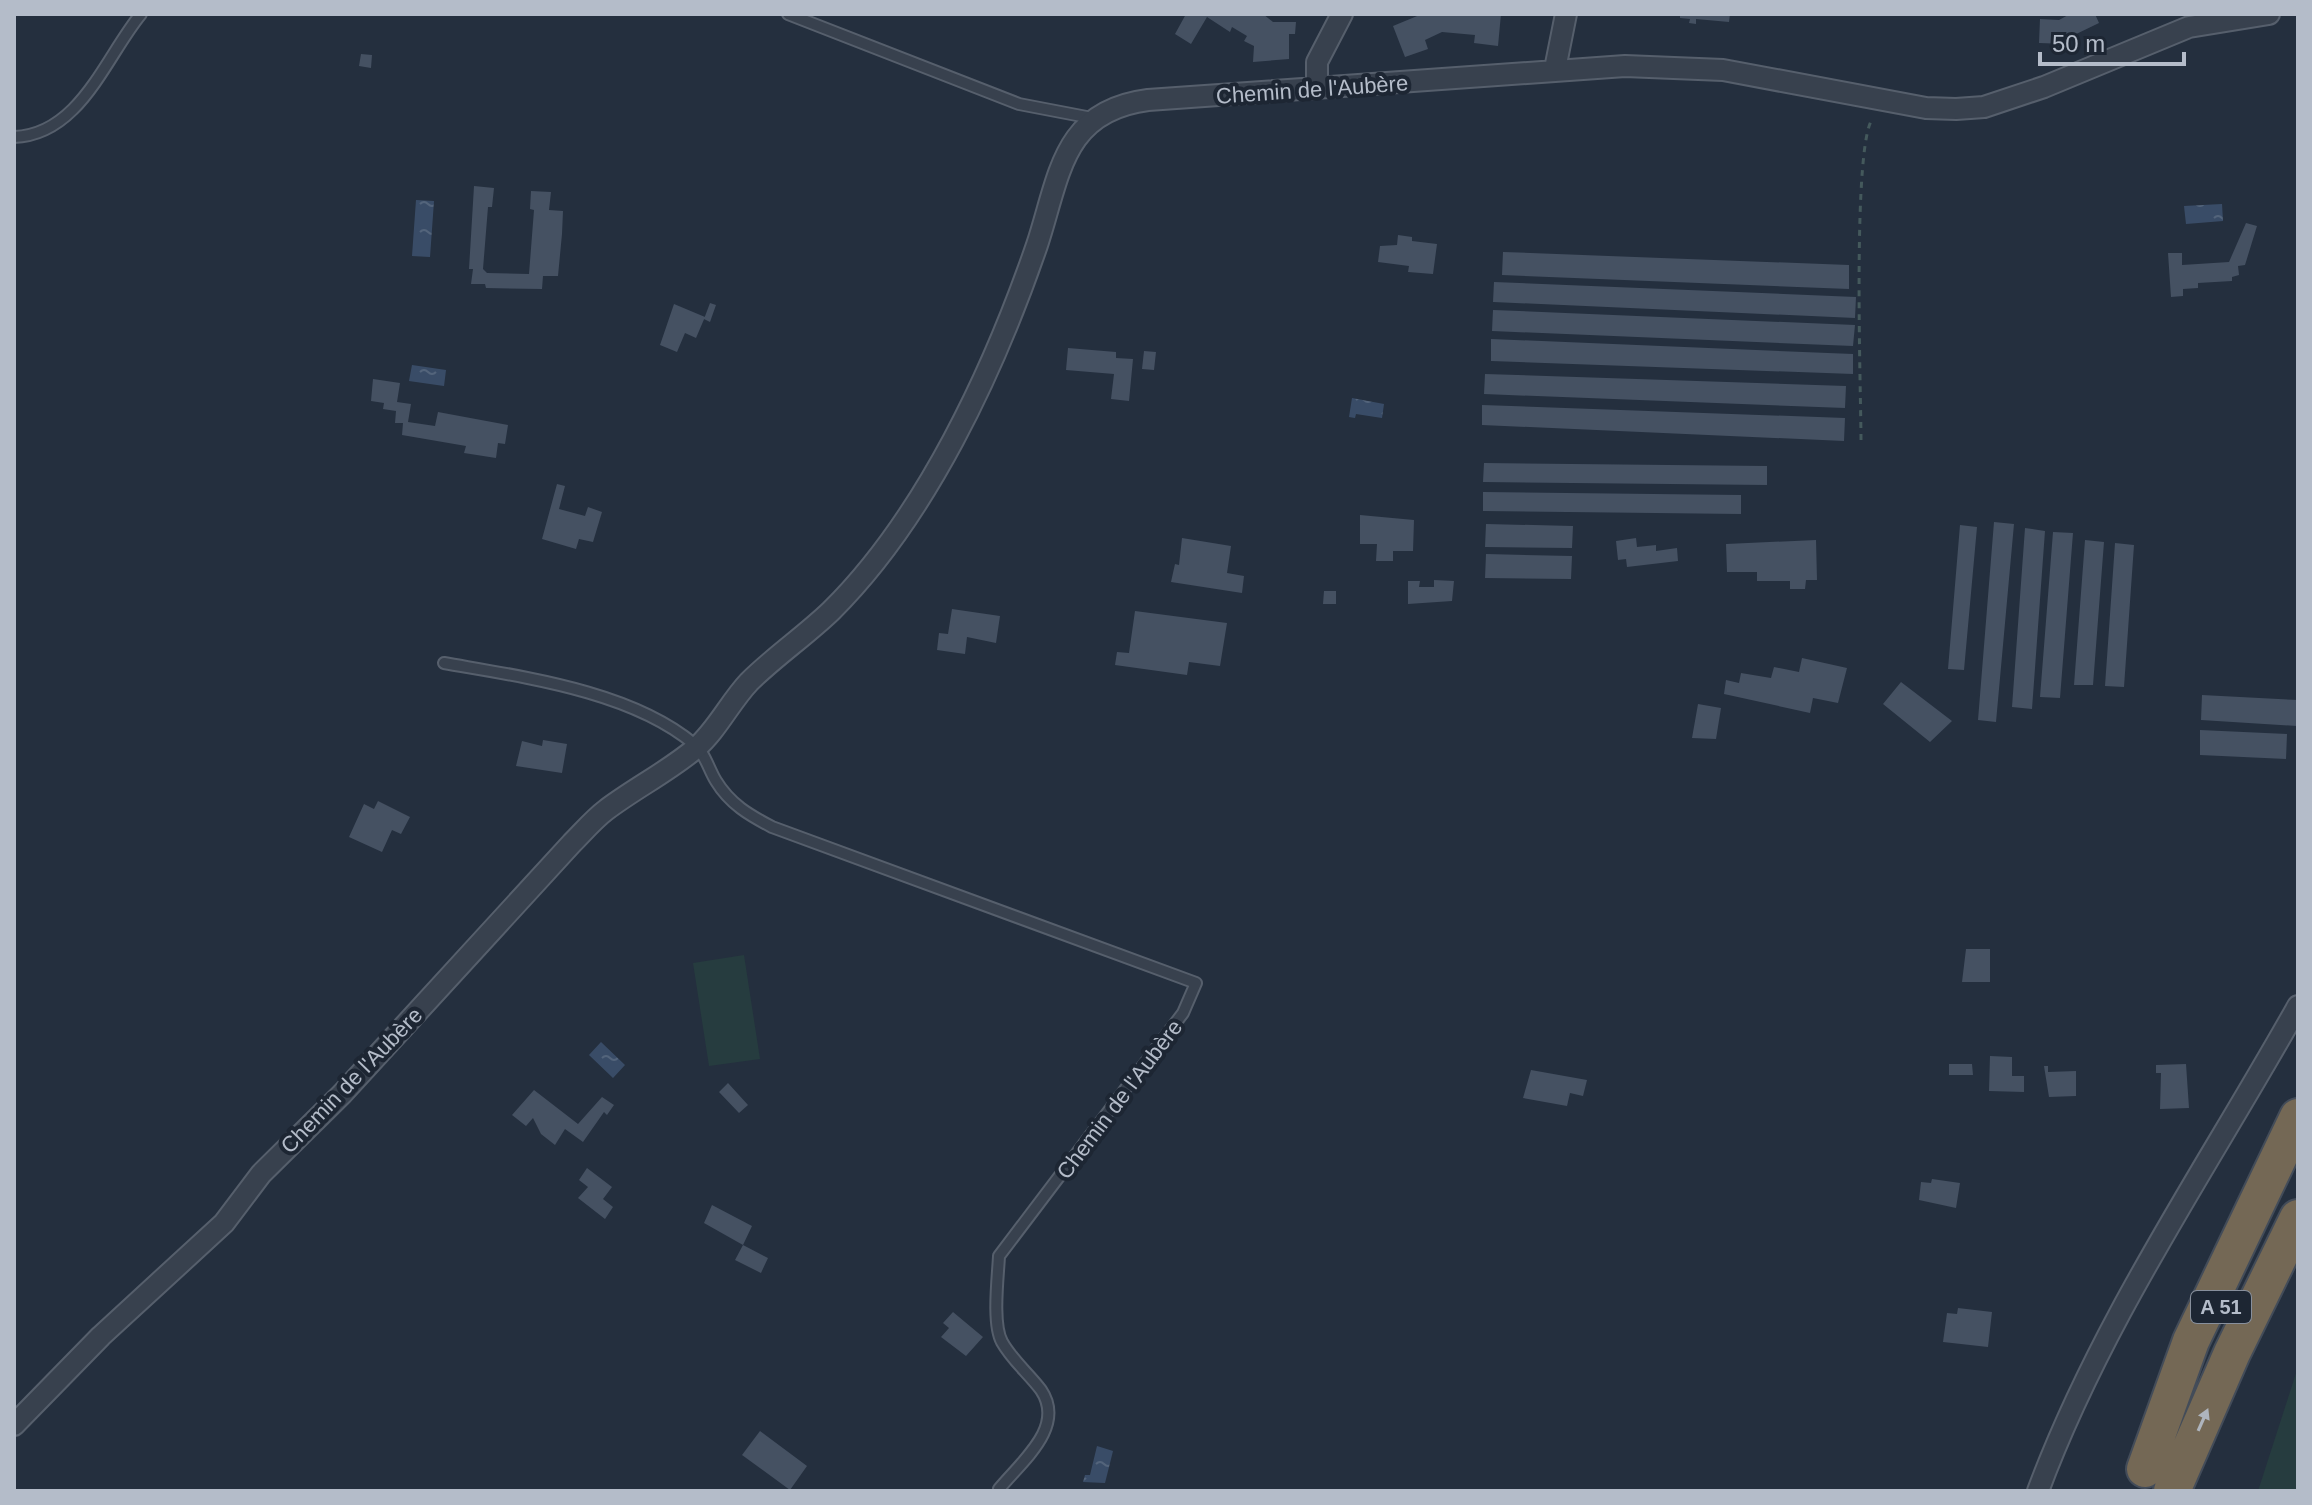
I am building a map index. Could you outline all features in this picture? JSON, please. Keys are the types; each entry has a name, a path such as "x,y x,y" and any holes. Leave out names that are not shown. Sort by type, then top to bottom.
{"highway":[{"path":"2151,1484 2191,1341 2298,1117"},
{"name":"A 51","path":"2151,1484 2298,1146"},
{"name":"A 51","path":"2151,1484 2232,1353 2298,1218"}],"street":[{"path":"1317,86 1317,62 1342,14"},
{"path":"1555,69 1566,14"},
{"name":"Chemin de l'Aubère","path":"14,1425 101,1336 224,1223 261,1174 342,1094 572,843 604,812 698,747 749,683 832,610 907,516 947,448 1007,326 1070,148 1092,118 1127,103 1317,86 1451,81 1555,69 1625,66 1723,70 1926,108 1984,107 2044,87 2189,27 2269,14"},
{"path":"2038,1491 2056,1442 2126,1302 2298,1006"}],"lane":[{"path":"14,137 36,132 70,111 98,80 141,14"},
{"path":"788,14 1019,104 1092,118"},
{"path":"444,663 533,678 622,704 679,733 698,747"},
{"name":"Chemin de l'Aubère","path":"698,747 717,783 740,810 772,827 1196,983 1183,1013 999,1256 996,1296 1000,1340 1043,1393 1050,1409 1048,1429 999,1489"}],"path":[{"path":"1861,440 1863,157 1869,122 1890,101"}],"green space":[{"path":"744,955 760,1059 709,1066 693,963"},
{"path":"2298,1367 2298,1491 2258,1491"}],"water":[{"path":"416,200 434,201 430,257 412,256"},
{"path":"2222,204 2223,221 2186,224 2184,206"},
{"path":"412,365 446,370 444,386 409,381"},
{"path":"1352,398 1384,404 1382,418 1356,414 1355,418 1349,417"},
{"path":"601,1042 625,1065 613,1078 589,1055"},
{"path":"1097,1446 1113,1451 1105,1483 1083,1482 1085,1475 1090,1475"}],"building":[{"path":"1186,14 1263,14 1273,22 1296,22 1295,34 1289,34 1289,59 1253,62 1254,46 1244,41 1247,36 1232,27 1230,32 1207,17 1191,44 1175,34"},
{"path":"1422,14 1501,14 1498,46 1474,43 1475,35 1442,32 1425,40 1428,49 1405,57 1393,26"},
{"path":"1680,14 1730,14 1729,22 1696,19 1696,24 1689,23 1690,19 1680,18"},
{"path":"2070,14 2095,14 2099,23 2068,38 2067,44 2039,43 2040,19 2059,20"},
{"path":"361,54 372,55 371,68 359,66"},
{"path":"474,186 494,188 492,207 488,207 483,269 487,273 529,274 534,210 530,209 531,191 551,192 549,210 563,211 562,234 558,276 543,276 542,289 486,288 485,284 471,284 473,269 469,269"},
{"path":"2246,223 2257,226 2245,265 2238,266 2239,275 2232,277 2232,281 2198,283 2198,288 2183,289 2183,296 2171,297 2168,253 2182,253 2182,265 2229,262"},
{"path":"1398,235 1412,237 1412,241 1437,244 1433,274 1408,272 1409,266 1378,262 1380,246 1397,245"},
{"path":"1503,252 1849,265 1849,289 1502,275"},
{"path":"1494,282 1856,297 1855,318 1493,302"},
{"path":"710,303 716,305 710,322 704,319"},
{"path":"674,304 705,317 696,338 685,333 677,352 660,345"},
{"path":"1493,310 1855,325 1853,346 1492,331"},
{"path":"1491,339 1853,354 1853,374 1491,361"},
{"path":"1068,348 1116,352 1116,358 1133,359 1129,401 1111,399 1114,374 1066,370"},
{"path":"1144,351 1156,352 1154,370 1142,369"},
{"path":"1485,374 1846,386 1845,408 1484,394"},
{"path":"373,379 400,383 397,402 411,404 408,422 435,426 438,412 508,425 505,444 498,443 496,458 464,453 466,446 402,435 403,423 395,423 396,411 383,409 384,403 371,401"},
{"path":"1482,405 1845,418 1844,441 1482,425"},
{"path":"1484,463 1767,466 1767,485 1483,482"},
{"path":"557,484 565,486 559,509 585,516 588,507 602,512 593,542 579,539 576,549 542,539"},
{"path":"1483,492 1741,495 1741,514 1483,511"},
{"path":"1360,515 1414,520 1413,551 1393,551 1393,561 1376,561 1377,544 1360,544"},
{"path":"1994,522 2014,524 1996,722 1978,720"},
{"path":"1486,524 1573,526 1572,548 1485,547"},
{"path":"1960,525 1977,527 1964,670 1948,669"},
{"path":"2025,528 2045,531 2032,709 2012,707"},
{"path":"2053,532 2073,533 2060,698 2040,697"},
{"path":"1182,538 1231,546 1227,573 1244,576 1242,593 1171,582 1175,564 1179,565"},
{"path":"1636,538 1637,547 1656,545 1656,551 1677,548 1678,561 1627,567 1626,559 1618,560 1616,541"},
{"path":"1816,540 1817,580 1806,580 1805,589 1790,589 1790,581 1757,581 1757,572 1727,572 1726,544"},
{"path":"2085,540 2104,542 2093,685 2074,685"},
{"path":"2115,543 2134,545 2124,687 2105,686"},
{"path":"1486,554 1572,556 1571,579 1485,578"},
{"path":"1434,580 1454,581 1452,601 1408,604 1408,581 1420,581 1419,587 1434,587"},
{"path":"1324,591 1336,591 1336,604 1323,604"},
{"path":"952,609 1000,616 996,643 967,637 965,654 937,650 939,633 948,634"},
{"path":"1135,611 1227,623 1220,666 1189,662 1187,675 1115,665 1117,652 1129,653"},
{"path":"1802,658 1847,668 1838,703 1813,698 1810,713 1724,694 1726,680 1739,683 1741,673 1771,678 1774,667 1799,672"},
{"path":"1901,682 1952,721 1930,742 1883,704"},
{"path":"2202,695 2298,700 2297,726 2201,720"},
{"path":"1698,704 1721,708 1716,739 1692,738"},
{"path":"2200,730 2287,734 2286,759 2200,755"},
{"path":"543,740 567,744 562,773 516,766 522,741 542,746"},
{"path":"378,801 410,817 401,834 392,830 382,852 349,837 364,804 374,809"},
{"path":"1966,949 1990,949 1990,982 1962,982"},
{"path":"1990,1056 2012,1057 2012,1076 2024,1076 2024,1092 1989,1091"},
{"path":"1949,1064 1972,1064 1973,1075 1949,1075"},
{"path":"2186,1064 2189,1108 2160,1109 2161,1073 2156,1073 2156,1065"},
{"path":"2044,1066 2048,1066 2048,1072 2076,1071 2076,1096 2049,1097"},
{"path":"1531,1070 1587,1080 1583,1096 1570,1093 1567,1106 1523,1098"},
{"path":"728,1083 748,1105 739,1113 719,1092"},
{"path":"534,1090 578,1124 602,1097 614,1105 607,1115 604,1112 583,1142 565,1129 555,1145 541,1134 533,1118 526,1126 512,1115"},
{"path":"587,1168 612,1187 603,1199 613,1207 605,1219 578,1198 588,1187 579,1180"},
{"path":"1932,1179 1960,1183 1956,1208 1919,1200 1921,1182 1931,1183"},
{"path":"712,1205 752,1226 743,1245 704,1223"},
{"path":"743,1245 768,1258 761,1273 735,1260"},
{"path":"1958,1308 1992,1312 1988,1347 1943,1342 1947,1313 1957,1314"},
{"path":"953,1312 983,1337 966,1356 941,1337 949,1328 943,1323"},
{"path":"760,1431 807,1466 790,1490 742,1455"}]}
